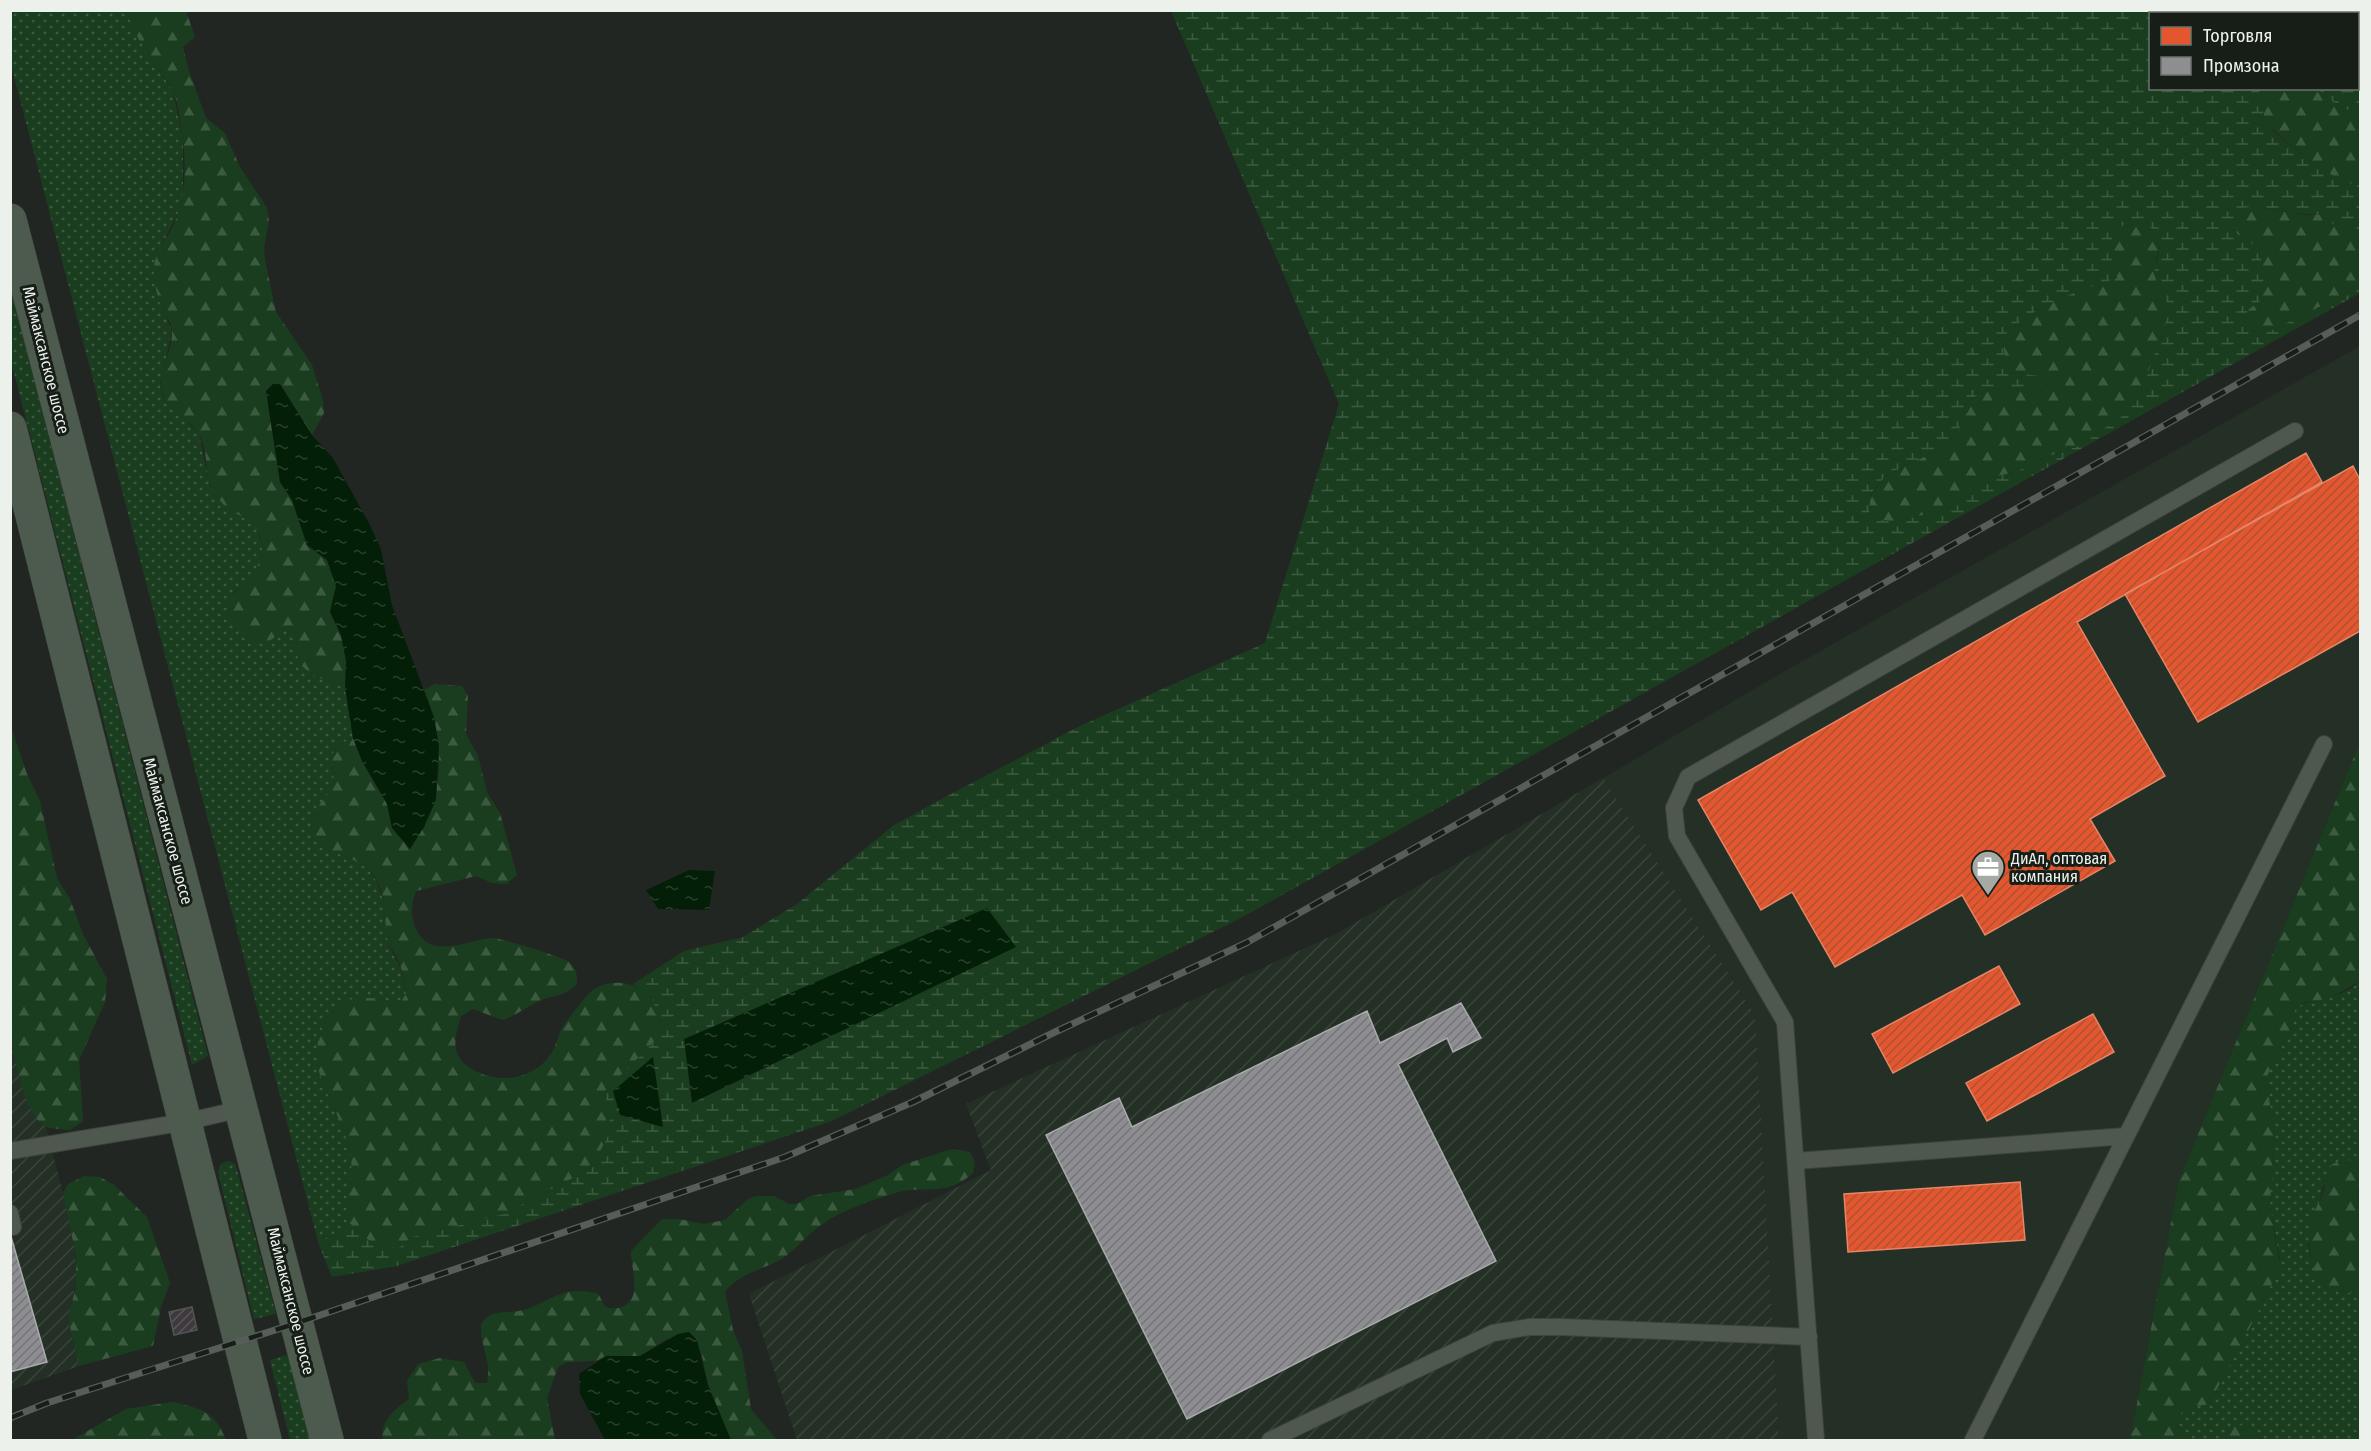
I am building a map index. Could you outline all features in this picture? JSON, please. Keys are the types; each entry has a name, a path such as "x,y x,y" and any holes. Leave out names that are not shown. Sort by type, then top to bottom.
{"main road":[{"name":"Маймаксанское шоссе","path":"10,220 327,1440"},
{"path":"10,428 265,1440"}],"lane":[{"path":"1816,1440 1785,1022 1677,836 1674,808 1688,777 2295,431"},
{"path":"1973,1440 2324,744"},
{"path":"10,1151 185,1122 241,1109"},
{"path":"1796,1161 2127,1136"},
{"path":"1270,1440 1493,1333 1529,1327 1561,1327 1809,1338"}],"shaded area":[{"name":"ДиАл, оптовая компания","path":"2360,346 2360,742 2179,1180 2130,1440 1779,1440 1755,1015 1603,778 1778,675"},
{"path":"1603,778 1755,1015 1779,1440 797,1440 749,1294 991,1170 966,1104 1336,934"},
{"path":"10,1042 37,1120 46,1127 73,1233 77,1276 68,1319 79,1366 11,1390"}],"green space":[{"path":"10,11 128,11 144,48 173,91 183,141 183,196 180,209 162,244 154,270 162,308 172,331 160,384 163,396 199,434 210,487 244,518 255,524 263,547 261,560 256,573 233,593 268,642 288,626 297,635 296,648 302,665 316,676 345,688 353,738 340,744 332,767 334,779 330,791 313,815 326,848 360,863 369,870 377,882 386,908 388,944 401,969 406,994 398,1006 391,1002 369,998 339,1002 324,1024 318,1044 317,1062 345,1135 351,1157 352,1172 349,1222 319,1245 11,65"},
{"path":"128,11 186,11 195,37 183,47 206,118 225,133 240,167 267,208 269,221 264,247 265,260 276,312 312,365 323,400 324,413 312,435 280,384 273,384 266,391 280,482 292,500 307,545 327,560 336,586 330,612 341,635 346,661 345,688 315,676 302,665 296,648 297,635 288,626 270,640 257,644 243,636 229,618 227,607 231,597 256,568 261,555 261,539 255,526 228,508 215,495 208,477 205,450 198,433 170,405 162,392 161,377 171,345 172,331 158,297 154,267 157,255 178,214 183,190 184,153 174,93 139,40"},
{"path":"1171,11 2360,11 2360,105 2348,110 2333,102 2319,90 2359,90 2359,12 2149,12 2149,90 2259,90 2265,121 2273,131 2314,164 2345,183 2360,185 2360,231 2339,228 2322,214 2268,208 2236,209 2237,234 2258,248 2265,273 2260,301 2249,309 2242,320 2246,332 2270,331 2360,287 2360,293 1241,918 832,1121 397,1266 332,1277 319,1245 349,1222 371,1241 399,1248 412,1237 504,1214 592,1168 611,1130 605,1091 663,1033 652,998 633,984 684,951 743,937 797,904 894,825 951,794 1078,727 1265,643 1339,404","holes":["2143,223 2156,231 2160,246 2154,273 2158,286 2166,299 2169,313 2141,393 2125,414 2081,445 2044,458 2018,471 1992,478 1945,510 1893,522 1881,520 1869,513 1871,496 1889,474 1932,453 1956,434 1969,401 1992,389 2040,388 2047,377 2011,372 2005,362 2003,337 2028,316 2056,300 2117,278 2110,253 2114,227"]},
{"path":"2259,90 2319,90 2333,102 2348,110 2360,105 2360,185 2345,183 2314,164 2265,121"},
{"path":"2250,206 2308,215 2323,214 2340,228 2360,231 2360,287 2270,331 2246,332 2242,320 2249,309 2260,301 2258,248 2237,234 2236,209"},
{"path":"2143,223 2157,231 2160,246 2156,259 2158,286 2166,299 2169,313 2141,393 2125,414 2081,445 2044,458 2018,471 1992,478 1945,510 1893,522 1881,520 1869,513 1872,496 1879,484 1890,474 1932,453 1956,434 1969,401 1993,389 2040,388 2047,377 2011,372 2005,362 2003,337 2028,316 2056,300 2117,278 2110,253 2114,227"},
{"path":"10,286 208,1056 192,1065 11,361"},
{"path":"435,684 462,686 468,696 466,734 478,756 487,792 500,813 517,875 507,884 492,883 476,876 416,891 412,911 417,931 424,940 432,945 451,946 492,938 519,944 565,960 574,968 577,978 577,984 567,992 537,1002 502,1020 473,1009 461,1016 455,1043 461,1061 477,1072 500,1078 512,1078 534,1070 551,1054 562,1028 587,996 593,990 610,983 628,984 645,992 653,1001 663,1033 605,1091 611,1130 592,1168 504,1214 412,1237 399,1248 371,1242 358,1234 349,1222 346,1207 351,1158 338,1116 317,1063 318,1045 324,1024 339,1002 369,998 391,1002 398,1006 406,994 403,976 397,958 388,943 384,904 375,877 361,864 322,845 316,839 312,824 315,811 333,782 331,755 340,744 353,738 362,761 387,804 392,828 410,849 430,809 439,772 436,733 424,690"},
{"path":"11,727 27,774 40,801 57,878 70,899 83,934 107,979 105,1002 79,1060 83,1121 70,1130 47,1127 39,1122 23,1089 11,1042"},
{"path":"2360,742 2360,981 2331,998 2305,1002 2295,1008 2292,1027 2266,1078 2274,1131 2270,1207 2280,1265 2266,1297 2209,1404 2184,1409 2177,1419 2183,1440 2130,1440 2179,1180"},
{"path":"2360,981 2360,1207 2357,1202 2359,1189 2324,1184 2308,1245 2311,1257 2340,1291 2360,1295 2360,1440 2259,1440 2255,1431 2229,1428 2226,1440 2183,1440 2177,1419 2184,1409 2216,1393 2232,1357 2266,1297 2280,1260 2270,1207 2274,1131 2266,1078 2292,1027 2295,1008 2344,992"},
{"path":"952,1149 970,1152 975,1162 973,1173 962,1181 943,1188 903,1191 846,1211 816,1229 783,1258 737,1280 725,1292 733,1330 742,1351 751,1409 777,1440 731,1440 708,1385 701,1351 667,1339 640,1356 606,1356 596,1361 567,1362 558,1367 547,1398 555,1440 383,1440 386,1422 393,1412 409,1399 407,1381 418,1364 440,1358 464,1362 475,1383 487,1383 488,1367 481,1325 490,1316 521,1311 560,1294 575,1291 597,1293 608,1308 626,1305 634,1293 631,1251 662,1219 679,1219 704,1224 725,1220 748,1199 756,1196 774,1196 789,1204 797,1204 810,1196 856,1189 888,1175 902,1165"},
{"path":"2343,1159 2357,1162 2359,1175 2357,1202 2360,1207 2360,1295 2328,1288 2318,1281 2313,1270 2308,1234 2310,1220 2322,1196 2331,1165"},
{"path":"228,1161 235,1164 237,1170 276,1314 254,1319 218,1172 221,1164"},
{"path":"84,1176 100,1177 114,1185 147,1217 170,1283 161,1307 153,1346 79,1366 68,1318 76,1286 76,1256 63,1193 68,1184"},
{"path":"289,1354 311,1440 290,1440 270,1360"},
{"path":"172,1402 205,1412 217,1423 226,1440 72,1440 126,1409"},
{"path":"2242,1425 2255,1431 2259,1440 2226,1440 2229,1428"}],"water":[{"path":"273,384 280,384 312,435 333,458 369,523 381,549 392,605 434,717 439,745 436,800 424,827 410,849 392,828 387,804 362,761 353,738 345,688 346,661 341,635 330,612 336,586 327,560 307,545 292,500 280,482 266,391"},
{"path":"689,870 715,871 709,910 658,909 646,890"},
{"path":"987,908 1016,947 692,1103 684,1039"},
{"path":"653,1057 663,1127 620,1115 613,1091"},
{"path":"689,1332 697,1340 708,1385 731,1440 605,1440 580,1394 579,1374 606,1356 640,1356 678,1334"}],"building: Торговля":[{"path":"2306,453 2322,482 2077,622 2165,776 2090,819 2115,861 1985,935 1962,895 1835,967 1792,892 1761,910 1698,800"},
{"path":"2353,466 2360,480 2360,631 2198,722 2125,594"},
{"path":"1999,966 2020,1004 1893,1073 1872,1034"},
{"path":"2093,1014 2114,1052 1987,1121 1966,1083"},
{"path":"2020,1182 2025,1240 1848,1252 1844,1194"}],"building: Промзона":[{"path":"1461,1003 1481,1038 1453,1052 1447,1038 1398,1064 1496,1261 1187,1419 1046,1135 1119,1098 1132,1127 1367,1011 1380,1043"},
{"path":"10,1233 47,1362 10,1372"}],"building: Прочее":[{"path":"192,1307 197,1330 174,1335 169,1312"}],"railway":[{"path":"10,1418 47,1403 297,1323 785,1157 913,1102 1055,1032 1246,943 2360,315"}],"place":[{"name":"ДиАл, оптовая компания","path":"1988,896"}]}
